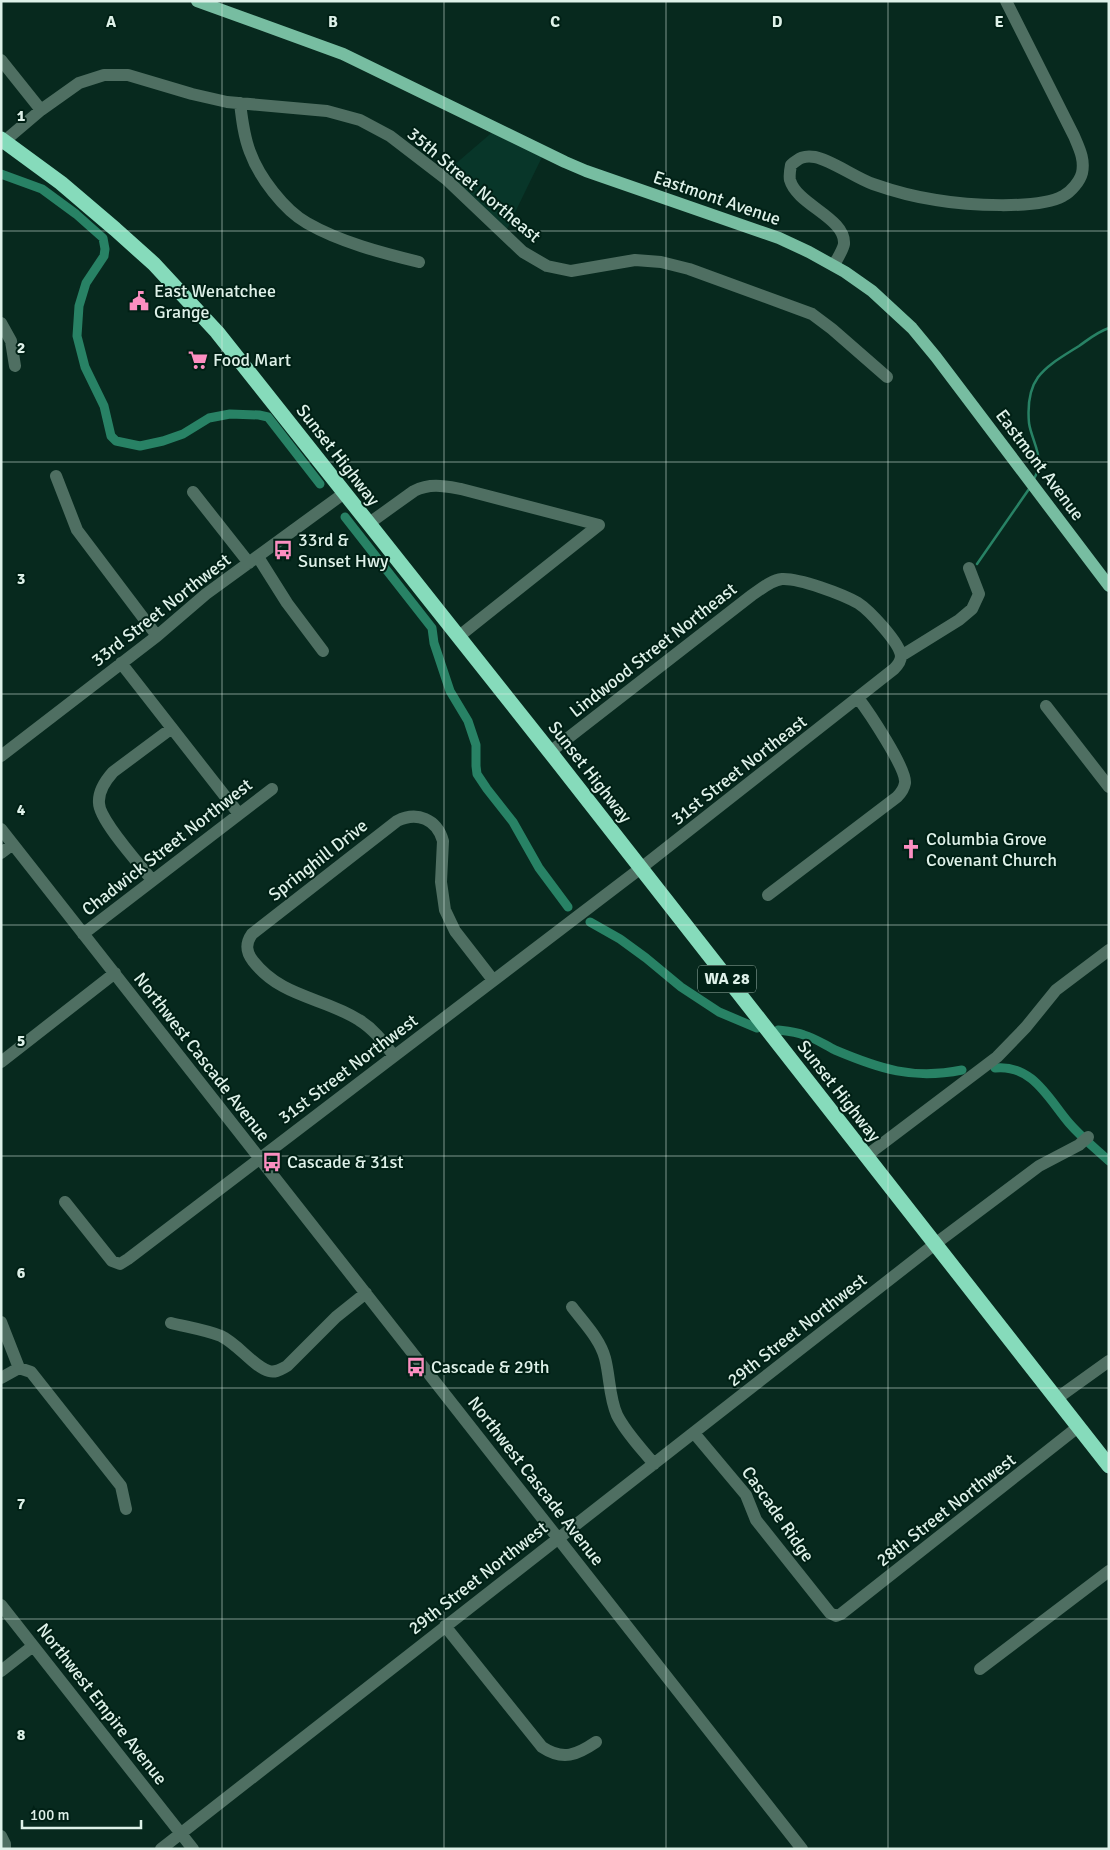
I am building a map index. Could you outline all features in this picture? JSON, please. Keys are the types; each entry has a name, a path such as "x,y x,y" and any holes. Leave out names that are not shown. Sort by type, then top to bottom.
{"highway":[{"name":"Sunset Highway","path":"2,142 61,183 115,229 154,264 217,332 343,494 550,752 1109,1466"}],"main road":[{"name":"Eastmont Avenue","path":"197,1 343,54 544,153 579,168 779,238 834,265 872,291 907,323 924,342 1107,583"}],"street":[{"path":"834,265 844,244 842,232 834,223 795,192 789,178 791,165 802,156 816,157 872,184 936,201 986,205 1034,203 1064,196 1074,187 1082,174 1082,157 1074,136 1006,1"},
{"path":"1,60 41,110"},
{"name":"35th Street Northeast","path":"2,142 41,110 79,83 104,74 128,76 227,102 327,111 360,120 390,136 446,179 523,252 547,266 571,271 636,260 661,262 689,269 812,314 887,377"},
{"path":"240,103 244,133 250,153 264,178 284,205 306,223 328,233 378,252 419,262"},
{"path":"1,323 11,341 15,366"},
{"path":"56,476 77,530 157,636"},
{"path":"368,524 414,491 422,487 439,485 599,524 458,636"},
{"path":"193,492 253,560 323,651"},
{"name":"33rd Street Northwest","path":"1,756 157,636 206,594 343,494"},
{"path":"901,656 959,620 972,609 980,594 969,568"},
{"name":"Lindwood Street Northeast","path":"550,752 752,595 779,579 798,580 860,604 898,646 901,656"},
{"name":"31st Street Northeast","path":"641,868 894,669 900,662 901,656"},
{"path":"121,663 239,814"},
{"path":"768,895 897,797 902,791 905,783 901,768 866,708 858,698"},
{"path":"1046,706 1109,787"},
{"path":"152,880 107,823 98,804 101,789 113,772 172,728"},
{"name":"Chadwick Street Northwest","path":"84,934 272,788"},
{"name":"Springhill Drive","path":"394,1056 377,1034 360,1021 346,1013 288,990 270,979 260,970 247,952 248,939 252,934 397,821 408,816 420,817 433,823 444,841 442,896 450,923 493,980"},
{"name":"Northwest Cascade Avenue","path":"1,829 802,1849"},
{"path":"1,853 13,844"},
{"name":"31st Street Northwest","path":"65,1202 112,1261 120,1264 641,868"},
{"path":"866,1156 950,1094 997,1056 1026,1027 1056,990 1108,952"},
{"path":"1,1062 115,973"},
{"name":"29th Street Northwest","path":"161,1849 935,1244 1039,1166 1083,1141"},
{"path":"171,1323 221,1336 237,1346 261,1367 273,1372 287,1366 336,1317 366,1293"},
{"path":"572,1307 602,1348 617,1415 654,1464"},
{"path":"1,1322 19,1368"},
{"path":"1056,1399 1109,1361"},
{"path":"1,1378 19,1368 31,1372 121,1486 126,1509"},
{"name":"28th Street Northwest","path":"833,1616 841,1614 1078,1427"},
{"name":"Cascade Ridge","path":"694,1433 746,1495 756,1520 833,1616"},
{"path":"980,1669 1109,1571"},
{"name":"Northwest Empire Avenue","path":"1,1605 193,1849"},
{"path":"446,1626 542,1747 551,1753 563,1756 585,1749 596,1742"},
{"path":"1,1671 33,1646"},
{"path":"1,1836 5,1849"}],"shaded area":[{"path":"496,129 544,153 504,235 446,172"}],"waterway":[{"path":"1,174 42,189 76,214 103,238 104,256 86,283 79,306 77,336 85,367 104,406 111,436 116,441 140,446 183,434 209,418 230,414 259,415 268,417 320,484"},
{"path":"1034,479 1039,460 1029,423 1030,395 1034,384 1039,376 1056,361 1109,328"},
{"path":"977,564 1029,489"},
{"path":"345,517 432,628 434,643 450,691 468,721 476,745 477,774 513,822 539,868 568,907"},
{"path":"590,922 620,939 681,987 719,1012 757,1028"},
{"path":"778,1030 808,1036 851,1057 897,1071 928,1074 962,1070"},
{"path":"995,1068 1008,1068 1019,1071 1029,1077 1083,1138 1109,1161"}],"place":[{"name":"East Wenatchee Grange","path":"139,301"},
{"name":"Food Mart","path":"198,360"},
{"name":"33rd & Sunset Hwy","path":"283,550"},
{"name":"Columbia Grove Covenant Church","path":"911,849"},
{"name":"Cascade & 31st","path":"272,1162"},
{"name":"Cascade & 29th","path":"416,1367"}]}
